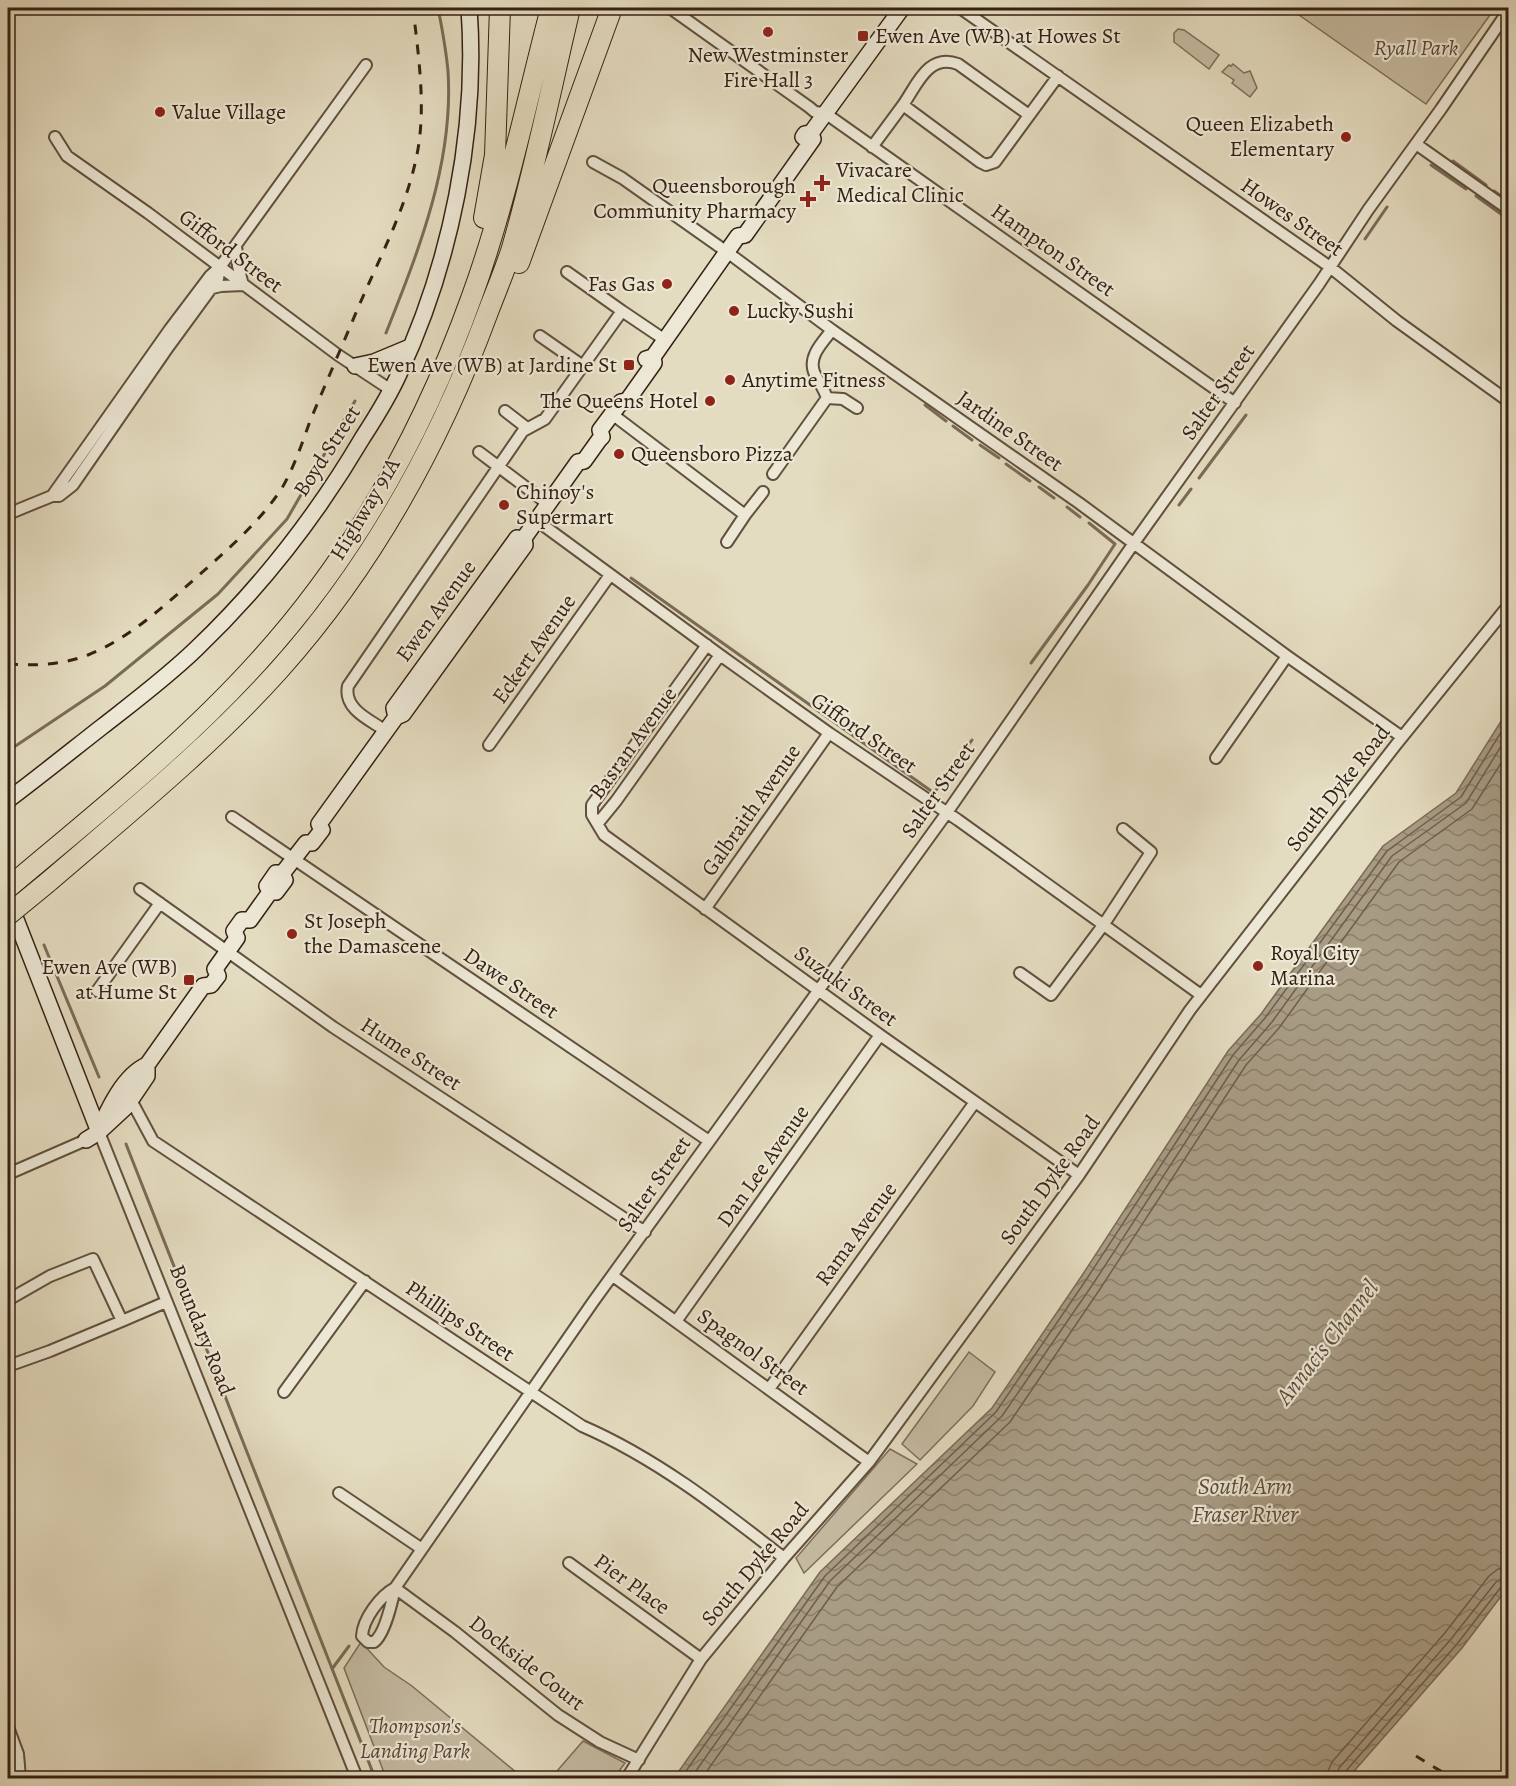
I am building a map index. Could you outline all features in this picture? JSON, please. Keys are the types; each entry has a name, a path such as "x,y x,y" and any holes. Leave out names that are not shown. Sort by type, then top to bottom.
{"highway":[{"path":"473,294 477,255 495,155 500,8"},
{"name":"Highway 91A","path":"8,888 212,710 259,662 309,601 356,534 407,446 440,379 473,294 500,204 550,8"},
{"name":"Highway 91A","path":"8,915 222,730 280,669 318,623 363,561 395,511 447,413 471,359 511,250 570,8"},
{"path":"471,359 504,302 612,8"}],"street":[{"name":"Boyd Street","path":"11,794 158,683 239,605 290,546 338,479 391,390 410,347 433,284 459,186 470,95 469,8"},
{"name":"Hampton Street","path":"670,8 815,112 825,113 1235,403"},
{"name":"Ewen Avenue","path":"92,1136 136,1070 147,1065 203,986 211,985 218,976 215,969 237,938 245,939 253,929 250,920 270,892 276,892 285,880 282,874 293,859 306,843 312,843 322,830 319,824 396,717 394,708 516,538 524,538 578,462 584,461 602,436 600,430 616,408 627,401 654,363 653,357 738,236 745,235 813,139 811,133 902,8"},
{"name":"Howes Street","path":"960,8 1330,267 1397,321 1509,401"},
{"name":"Salter Street","path":"395,1588 386,1593 362,1626 362,1636 368,1642 374,1642 380,1635 392,1604 395,1588 530,1391 946,814 1509,11"},
{"path":"872,147 927,70 935,63 948,60 958,64 1029,115"},
{"path":"52,496 170,329 210,276 220,267 366,65"},
{"path":"903,105 986,165 996,162 1058,76"},
{"name":"Gifford Street","path":"56,136 67,156 391,390"},
{"path":"1416,144 1509,209"},
{"name":"Jardine Street","path":"593,162 622,178 727,252 832,330 1134,543 1287,656 1402,737"},
{"path":"212,288 221,285 243,285 236,244"},
{"path":"8,514 52,496 59,496 73,485 212,288 218,279 220,267"},
{"path":"567,272 665,340"},
{"path":"386,731 350,704 347,696 348,686 523,431 545,419 622,311"},
{"path":"827,398 813,370 813,359 832,330"},
{"path":"540,336 583,366"},
{"path":"356,366 374,362 410,347"},
{"path":"827,398 843,399 857,408"},
{"path":"773,474 827,398"},
{"path":"616,408 745,515"},
{"path":"505,411 527,428"},
{"path":"478,452 548,504"},
{"path":"727,542 763,492"},
{"name":"Gifford Street","path":"536,520 829,733 958,820 1202,995"},
{"name":"Eckert Avenue","path":"489,745 610,575"},
{"name":"South Dyke Road","path":"627,1779 701,1659 784,1558 869,1462 1079,1175 1202,995 1402,737 1509,606"},
{"name":"Basran Avenue","path":"707,645 592,805 592,815 598,823 720,655"},
{"path":"1216,758 1287,656"},
{"name":"Galbraith Avenue","path":"705,909 829,733"},
{"name":"Dawe Street","path":"232,817 709,1141"},
{"name":"Suzuki Street","path":"598,823 604,835 705,909 1079,1175"},
{"path":"1020,974 1051,995 1104,924 1151,852 1123,829"},
{"name":"Hume Street","path":"140,889 333,1026 645,1232"},
{"name":"Boundary Road","path":"8,899 82,1090 92,1136 166,1302 357,1779"},
{"path":"97,991 160,903"},
{"name":"Dan Lee Avenue","path":"676,1320 880,1035"},
{"name":"Ewen Avenue","path":"92,1136 131,1100 147,1076 147,1065"},
{"path":"82,1090 98,1102 114,1102"},
{"name":"Phillips Street","path":"131,1100 153,1141 582,1426 635,1451 732,1518 784,1558"},
{"name":"Rama Avenue","path":"769,1389 975,1102"},
{"path":"8,1174 92,1136"},
{"path":"8,1299 50,1276 93,1259 122,1321"},
{"name":"Spagnol Street","path":"613,1276 869,1462"},
{"path":"284,1392 365,1281"},
{"path":"8,1366 50,1351 166,1302"},
{"path":"339,1493 422,1549"},
{"name":"Pier Place","path":"569,1563 701,1659"},
{"name":"Dockside Court","path":"395,1588 455,1632 558,1715 600,1742 639,1760"},
{"path":"8,1726 18,1754 20,1779"}],"green space":[{"name":"Ryall Park","path":"1289,8 1495,8 1426,104"},
{"path":"1178,29 1184,30 1219,55 1209,69 1174,42 1174,33"},
{"path":"1233,64 1244,73 1250,71 1257,88 1250,97 1232,83 1234,80 1222,72"},
{"path":"969,1352 995,1372 973,1406 920,1460 902,1444"},
{"path":"890,1449 917,1464 804,1573 796,1558"},
{"name":"Thompson's Landing Park","path":"361,1642 384,1667 412,1686 523,1778 386,1778 344,1668"},
{"path":"583,1741 625,1763 614,1778 551,1778"}],"water":[{"name":"South Arm Fraser River","path":"1508,710 1508,1587 1462,1648 1348,1778 674,1778 820,1572 992,1408 1081,1277 1228,1051 1261,1014 1383,846 1456,793"}],"waterway":[{"path":"386,333 422,238 440,172 448,105 448,71 438,8"},
{"path":"1488,8 1493,12"},
{"path":"1453,161 1486,185"},
{"path":"1431,165 1466,189"},
{"path":"1494,191 1508,201"},
{"path":"1476,196 1508,219"},
{"path":"1365,239 1387,207"},
{"path":"8,751 105,686 218,594 287,519 355,401"},
{"path":"925,405 946,421"},
{"path":"1199,478 1246,415"},
{"path":"953,426 972,440"},
{"path":"980,445 999,458"},
{"path":"1006,464 1030,481"},
{"path":"1039,487 1054,498"},
{"path":"1179,505 1191,489"},
{"path":"1067,507 1080,517"},
{"path":"1031,663 1115,544 1089,523"},
{"path":"631,578 934,793 972,740"},
{"path":"44,945 99,1077"},
{"path":"126,1144 375,1778"},
{"path":"332,1669 349,1646"}],"railway":[{"path":"8,664 38,665 68,661 88,655 118,640 159,610 232,545 254,524 282,488 394,227 415,165 421,126 421,109 413,8"},
{"path":"1416,1756 1452,1778"}],"place":[{"name":"New Westminster Fire Hall 3","path":"768,32"},
{"name":"Ewen Ave (WB) at Howes St","path":"863,36"},
{"name":"Value Village","path":"160,112"},
{"name":"Queen Elizabeth Elementary","path":"1346,137"},
{"name":"Vivacare Medical Clinic","path":"822,183"},
{"name":"Queensborough Community Pharmacy","path":"808,199"},
{"name":"Fas Gas","path":"667,284"},
{"name":"Lucky Sushi","path":"734,311"},
{"name":"Ewen Ave (WB) at Jardine St","path":"629,365"},
{"name":"Anytime Fitness","path":"730,380"},
{"name":"The Queens Hotel","path":"710,401"},
{"name":"Queensboro Pizza","path":"619,454"},
{"name":"Chinoy's Supermart","path":"504,505"},
{"name":"St Joseph the Damascene","path":"292,934"},
{"name":"Royal City Marina","path":"1258,966"},
{"name":"Ewen Ave (WB) at Hume St","path":"189,980"}],"water label":[{"name":"Annacis Channel","path":"1327,1342"}]}
